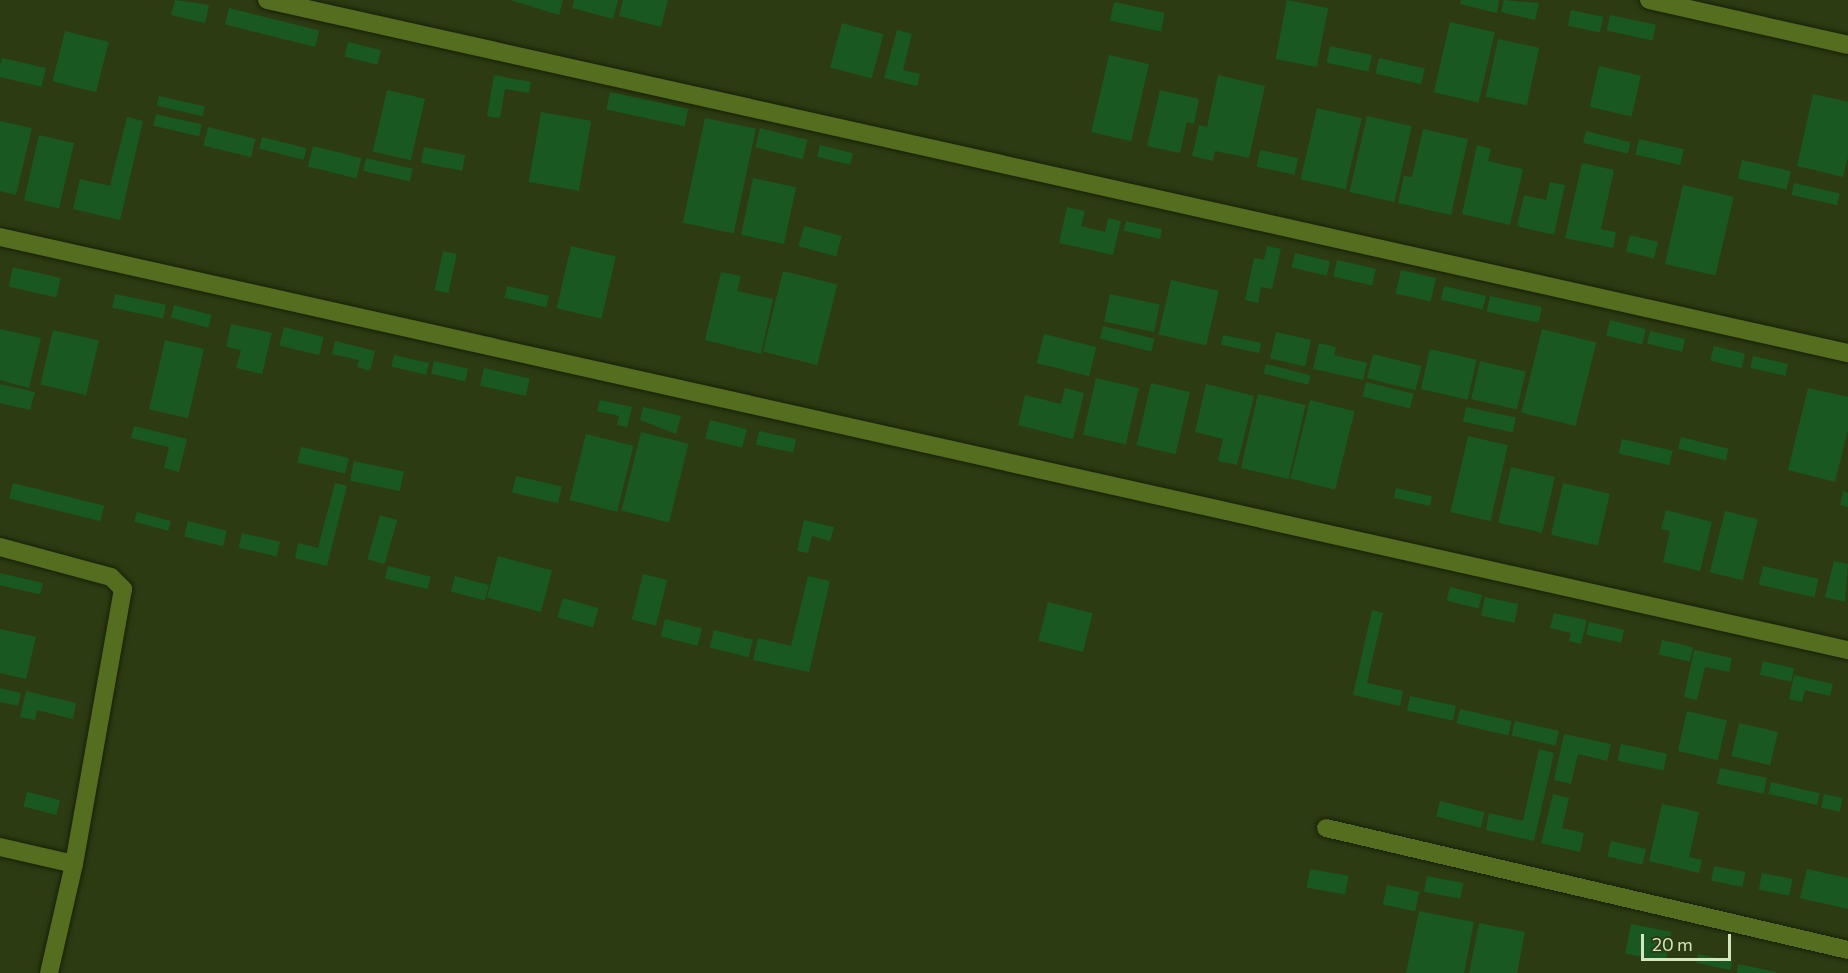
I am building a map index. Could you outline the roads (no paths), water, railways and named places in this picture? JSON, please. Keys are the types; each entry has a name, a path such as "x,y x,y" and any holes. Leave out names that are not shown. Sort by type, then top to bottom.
{"street":[{"path":"267,0 1848,353"},
{"path":"1649,0 1848,45"},
{"path":"0,237 1848,650"},
{"path":"0,547 111,577 123,590 74,864 49,973"},
{"path":"1326,828 1848,950"},
{"path":"0,847 74,864"}]}
